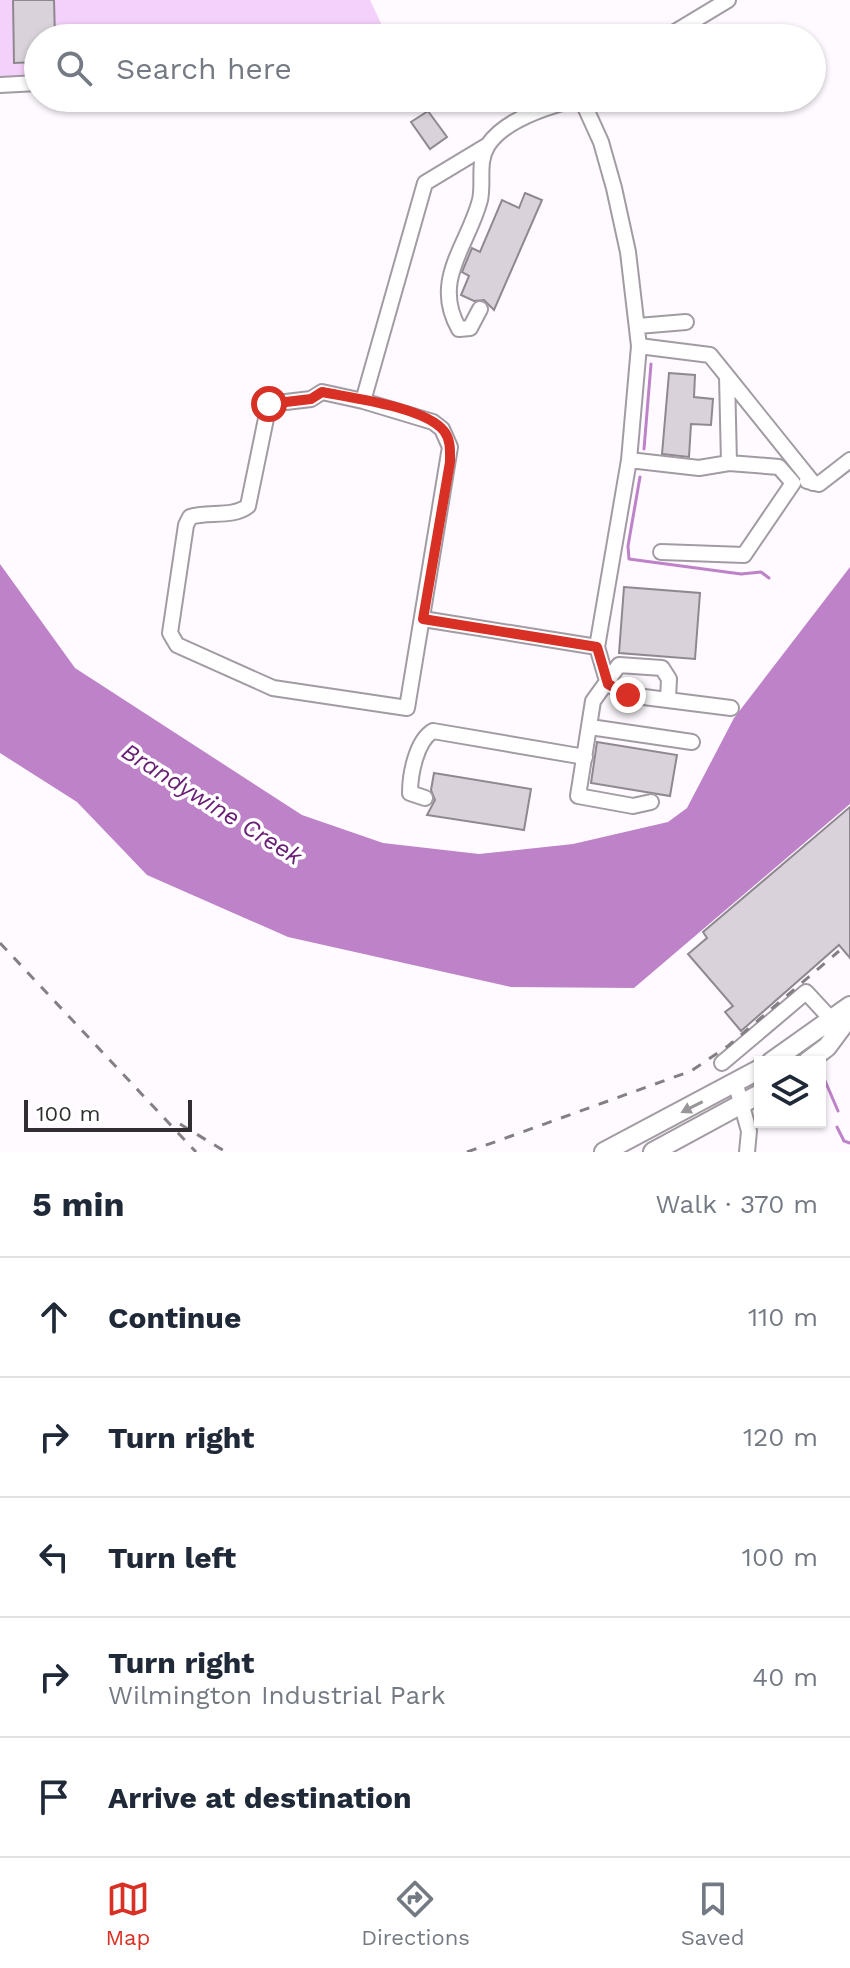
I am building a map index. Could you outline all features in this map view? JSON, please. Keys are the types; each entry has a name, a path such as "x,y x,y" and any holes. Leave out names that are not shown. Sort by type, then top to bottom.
{"main road":[{"path":"815,1056 827,1047 841,1017 850,1006"},
{"path":"780,1056 841,1017"},
{"path":"604,1152 754,1073"},
{"path":"653,1152 754,1098"}],"street":[{"path":"688,24 728,0"},
{"path":"0,85 24,84"},
{"path":"363,401 425,183 488,145 509,127 539,112"},
{"path":"587,112 608,162 628,252 639,346 629,460 597,647 608,684 628,695 731,708"},
{"path":"480,309 470,328 459,329 447,290 453,265 479,202 481,168 488,145"},
{"path":"638,326 686,322"},
{"path":"639,346 710,355 813,483"},
{"path":"727,376 729,463"},
{"path":"322,392 363,401 433,422 442,429 450,447 407,708 273,688 177,645 170,633 186,525 190,517 198,514 242,511 248,506 269,404 311,399 322,392"},
{"path":"629,460 699,468 729,463 779,467 793,483 819,484 850,460"},
{"path":"661,552 744,555 793,483"},
{"path":"423,619 597,647"},
{"path":"651,802 633,806 578,796 593,701 619,665 662,668 669,679 668,699"},
{"path":"590,727 692,742"},
{"path":"425,798 410,793 410,785 419,747 433,731 585,757"},
{"path":"722,1063 806,992 841,1017"},
{"path":"736,1085 749,1131 747,1152"}],"shaded area":[{"path":"0,0 370,0 381,24 24,24 24,82 0,83"}],"water":[{"name":"Brandywine Creek","path":"0,564 75,668 302,815 383,843 479,854 573,844 668,822 687,808 734,718 850,567 850,804 634,988 511,987 288,937 147,875 77,802 0,753"}],"building":[{"path":"13,0 54,0 55,24 24,24 24,63 14,63"},
{"path":"429,112 447,137 430,149 411,122"},
{"path":"525,193 542,200 494,310 484,300 474,301 461,295 469,276 462,272 472,248 480,252 502,200 519,208"},
{"path":"669,373 695,375 694,397 713,399 711,425 691,424 689,457 662,454"},
{"path":"624,587 700,593 695,659 619,653"},
{"path":"597,742 677,755 670,796 591,783"},
{"path":"434,773 531,789 524,830 427,815 435,800 431,790"},
{"path":"850,807 850,958 839,945 741,1031 725,1012 733,1006 688,954 707,938 703,932"}],"waterway":[{"path":"644,449 651,364"},
{"path":"640,477 628,546 629,559 741,574 761,572 769,578"},
{"path":"826,1083 838,1111"},
{"path":"837,1127 844,1141 850,1143"}],"railway":[{"path":"0,943 196,1152"},
{"path":"467,1152 691,1071 728,1046 839,951"},
{"path":"180,1124 226,1152"}],"route":[{"path":"269,404 311,399 322,392 409,412 442,429 450,447 450,462 423,619 597,647 608,684 628,695"}]}
